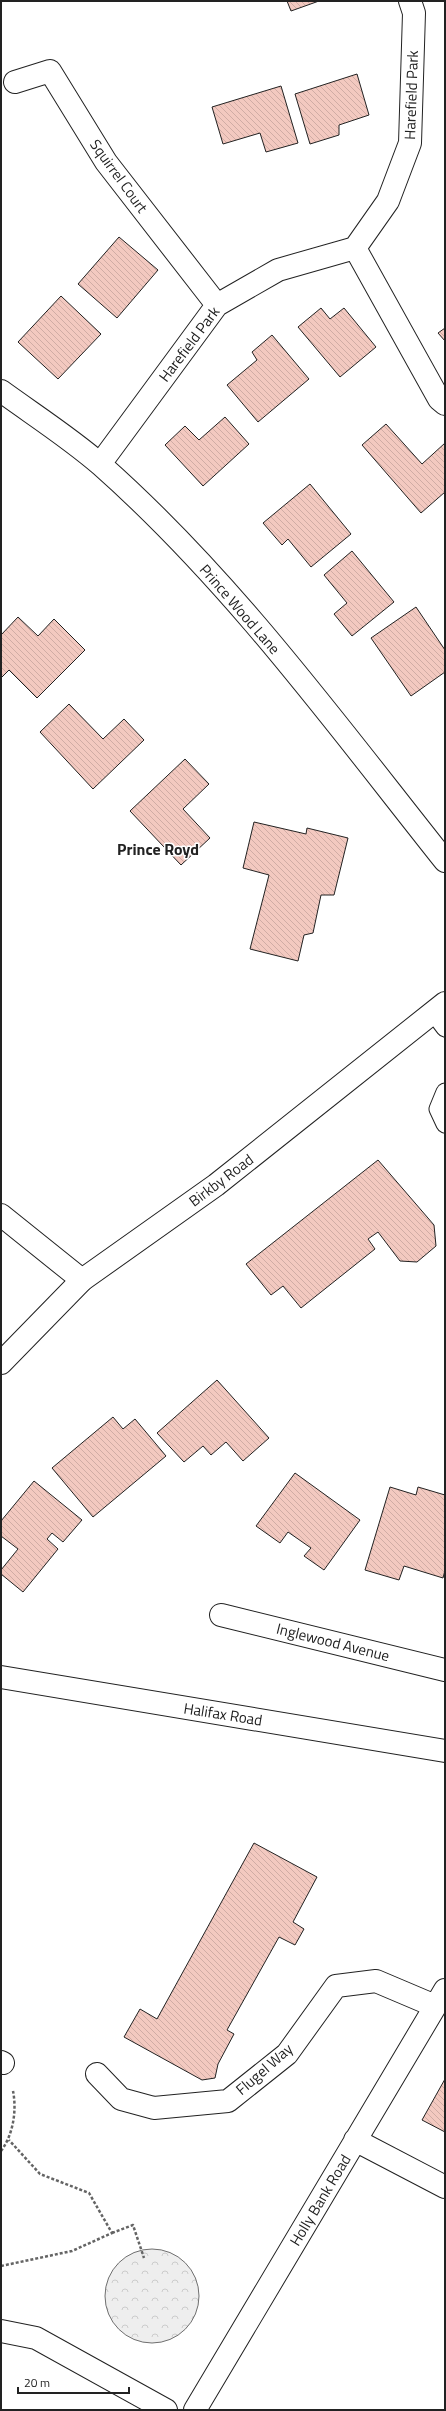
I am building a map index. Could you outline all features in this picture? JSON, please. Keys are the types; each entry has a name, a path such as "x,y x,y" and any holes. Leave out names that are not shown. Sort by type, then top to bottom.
{"main road":[{"name":"Harefield Park","path":"100,464 218,305 278,270 355,248 388,201 410,143 414,13 410,1"},
{"name":"Squirrel Court","path":"16,82 50,71 106,162 218,305"},
{"path":"355,248 439,399 445,404"},
{"name":"Prince Wood Lane","path":"1,391 100,464 173,533 258,626 445,861"},
{"name":"Birkby Road","path":"1,1363 82,1280 216,1186 441,1014"},
{"path":"1,1215 82,1280"},
{"name":"Inglewood Avenue","path":"221,1615 445,1670"},
{"name":"Halifax Road","path":"1,1677 445,1751"},
{"name":"Flugel Way","path":"98,2074 121,2099 154,2108 228,2101 287,2054 336,1986 376,1981 442,2002"},
{"name":"Holly Bank Road","path":"195,2410 355,2140 442,2002"},
{"path":"355,2140 445,2187"},
{"path":"1,2331 36,2338 166,2410"}],"lane":[{"path":"445,1092 438,1108 445,1124"}],"path":[{"path":"1,2151 9,2140 16,2104 10,2081 2,2063"},
{"path":"9,2140 40,2174 89,2193 112,2234"},
{"path":"1,2266 72,2251 133,2225 144,2258"}],"green space":[{"path":"152,2249 170,2252 185,2263 196,2278 199,2296 196,2314 185,2329 170,2340 152,2343 134,2340 119,2329 108,2314 105,2296 108,2278 119,2263 134,2252"}],"building":[{"path":"287,1 319,1 291,11"},
{"path":"357,74 369,115 339,125 339,135 310,144 295,94"},
{"path":"281,86 298,143 266,152 260,133 223,144 212,107"},
{"path":"119,237 158,270 117,318 78,284"},
{"path":"61,296 101,334 58,379 18,342"},
{"path":"321,308 330,319 344,308 376,347 340,377 298,327"},
{"path":"445,328 445,341 438,333"},
{"path":"272,335 309,379 258,422 227,385 257,360 252,352"},
{"path":"225,417 249,444 203,486 165,445 185,426 199,440"},
{"path":"386,424 422,464 445,443 445,492 421,513 362,445"},
{"path":"310,484 351,534 311,567 288,539 282,545 263,523"},
{"path":"352,551 394,602 352,636 334,614 347,603 324,575"},
{"path":"416,607 445,650 445,672 411,696 371,638"},
{"path":"18,617 38,636 54,619 85,650 37,698 9,670 1,678 1,635"},
{"path":"69,704 103,739 124,719 144,740 93,789 40,732"},
{"path":"185,759 209,784 183,809 210,838 181,865 130,811"},
{"path":"254,822 306,834 307,828 348,838 334,895 321,895 313,933 304,935 298,961 250,949 269,875 243,868"},
{"path":"378,1160 434,1225 436,1246 417,1262 400,1261 378,1232 368,1239 375,1249 301,1308 283,1286 271,1295 246,1264"},
{"path":"217,1380 269,1438 243,1461 226,1442 211,1455 203,1446 184,1462 157,1433"},
{"path":"113,1417 123,1429 135,1419 166,1456 93,1517 52,1468"},
{"path":"295,1473 360,1520 324,1570 304,1556 311,1548 288,1532 280,1543 256,1526"},
{"path":"34,1481 82,1520 63,1542 52,1533 47,1539 58,1549 23,1592 1,1574 1,1570 18,1549 1,1536 1,1521"},
{"path":"390,1487 416,1495 418,1487 445,1495 445,1570 443,1578 404,1566 399,1580 365,1570"},
{"path":"254,1843 317,1877 293,1922 304,1929 295,1945 279,1937 227,2030 234,2034 218,2064 215,2078 202,2080 124,2037 140,2009 157,2019"},
{"path":"445,2079 445,2132 422,2120"}],"district":[{"name":"Prince Royd","path":"158,849"}]}
